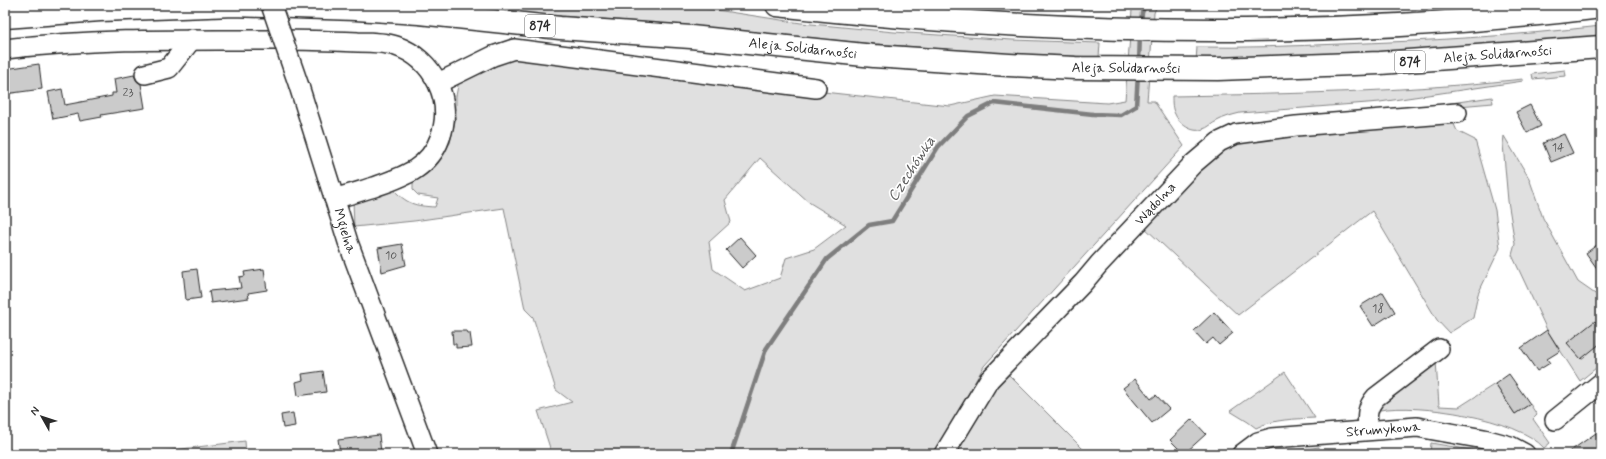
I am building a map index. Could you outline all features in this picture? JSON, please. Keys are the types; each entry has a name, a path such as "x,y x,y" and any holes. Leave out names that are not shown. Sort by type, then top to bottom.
{"main road":[{"name":"Aleja Solidarności","path":"5,17 155,7 234,5 356,9 560,28 691,37 881,57 1075,68 1218,69 1380,64 1601,47"},
{"path":"777,5 1006,24 1216,30 1338,27 1462,21 1601,7"}],"street":[{"name":"Mgielna","path":"271,5 299,86 348,242 427,454"},
{"path":"145,74 169,68 192,39"},
{"path":"5,49 74,42 192,39 314,40 379,43 395,45 409,51 420,59 430,70 438,83 444,100 445,114 443,130 438,143 419,168 404,176 334,198"},
{"path":"438,83 493,56 514,49 816,88"},
{"name":"Wądolna","path":"944,454 989,380 1084,283 1099,264 1193,164 1220,142 1236,134 1288,127 1457,113"},
{"path":"1368,430 1367,412 1369,404 1439,349"},
{"path":"1555,420 1601,383"},
{"name":"Strumykowa","path":"1242,454 1258,442 1272,438 1417,427 1510,446 1525,454"}],"shaded area":[{"path":"447,5 683,5 801,23 894,32 1012,40 1100,43 1099,57 1012,54 863,43 694,26 535,14"},
{"path":"1134,5 1157,5 1154,13 1147,101 1154,101 1184,146 984,366 934,454 552,454 538,411 572,402 556,390 533,317 525,309 504,208 414,221 354,227 353,201 393,189 407,201 417,205 435,207 438,198 418,195 413,190 413,183 433,168 450,143 456,117 456,96 459,80 516,58 950,106 995,96 1107,103 1125,100 1132,10","holes":["760,158 810,203 846,225 814,249 786,258 780,278 745,291 713,269 709,242 731,222 725,200"]},
{"path":"1601,26 1601,39 1529,45 1196,61 1197,47 1269,47 1470,38"},
{"path":"1565,70 1566,76 1533,79 1532,74"},
{"path":"1523,79 1523,81 1380,102 1240,113 1222,118 1207,128 1199,130 1187,127 1177,118 1172,103 1172,96 1391,90"},
{"path":"1492,97 1493,103 1390,112"},
{"path":"1453,122 1457,131 1475,140 1495,210 1500,248 1478,294 1473,318 1449,333 1437,320 1372,211 1238,315 1144,227 1217,152 1245,139"},
{"path":"1504,136 1529,178 1543,218 1578,282 1601,298 1601,364 1580,381 1547,330 1512,255 1515,244 1508,201 1503,144"},
{"path":"1436,361 1439,406 1459,407 1495,384 1515,414 1530,404 1537,415 1533,419 1550,443 1544,448 1531,437 1513,428 1466,415 1418,409 1397,408 1380,410 1382,403"},
{"path":"1285,372 1315,418 1277,421 1256,428 1230,411"},
{"path":"1007,373 1088,454 953,454 994,386"},
{"path":"245,441 246,454 142,454"},
{"path":"1431,443 1489,453 1430,454"},
{"path":"1319,447 1319,454 1277,454 1278,453"}],"building":[{"path":"39,64 42,89 5,94 5,69"},
{"path":"134,75 137,81 141,84 145,108 101,115 102,117 80,121 78,114 53,119 48,92 62,89 65,105 112,96 112,93 116,93 114,79"},
{"path":"1530,105 1541,126 1527,133 1516,112"},
{"path":"1564,134 1573,153 1551,162 1543,143"},
{"path":"740,237 756,255 742,268 726,250"},
{"path":"1601,242 1601,274 1586,253"},
{"path":"402,244 406,265 382,272 378,248"},
{"path":"197,269 201,298 186,300 183,271"},
{"path":"264,269 267,290 248,293 249,298 211,303 209,291 241,288 239,277 245,276 244,272"},
{"path":"1383,292 1395,312 1373,326 1360,306"},
{"path":"1214,312 1233,333 1219,345 1213,338 1206,344 1194,331"},
{"path":"1595,321 1601,328 1601,343 1581,359 1567,343"},
{"path":"1547,330 1560,351 1547,359 1550,363 1537,371 1521,348"},
{"path":"452,331 467,331 470,333 472,347 456,348 456,344 453,344"},
{"path":"323,371 326,392 298,396 296,382 303,380 302,374"},
{"path":"1509,374 1530,404 1515,414 1495,384"},
{"path":"1135,379 1151,399 1156,395 1169,409 1152,423 1123,388"},
{"path":"293,413 295,426 283,428 281,415"},
{"path":"1192,419 1206,434 1184,454 1170,440"},
{"path":"1596,433 1601,440 1601,454 1566,454"},
{"path":"379,435 381,453 340,454 338,440"}],"waterway":[{"name":"Czechówka","path":"1141,23 1145,5"},
{"name":"Czechówka","path":"1139,63 1140,34"},
{"name":"Czechówka","path":"731,454 766,349 827,259 869,225 892,221 938,147 968,116 994,103 1093,114 1121,115 1136,106 1138,74"}]}
